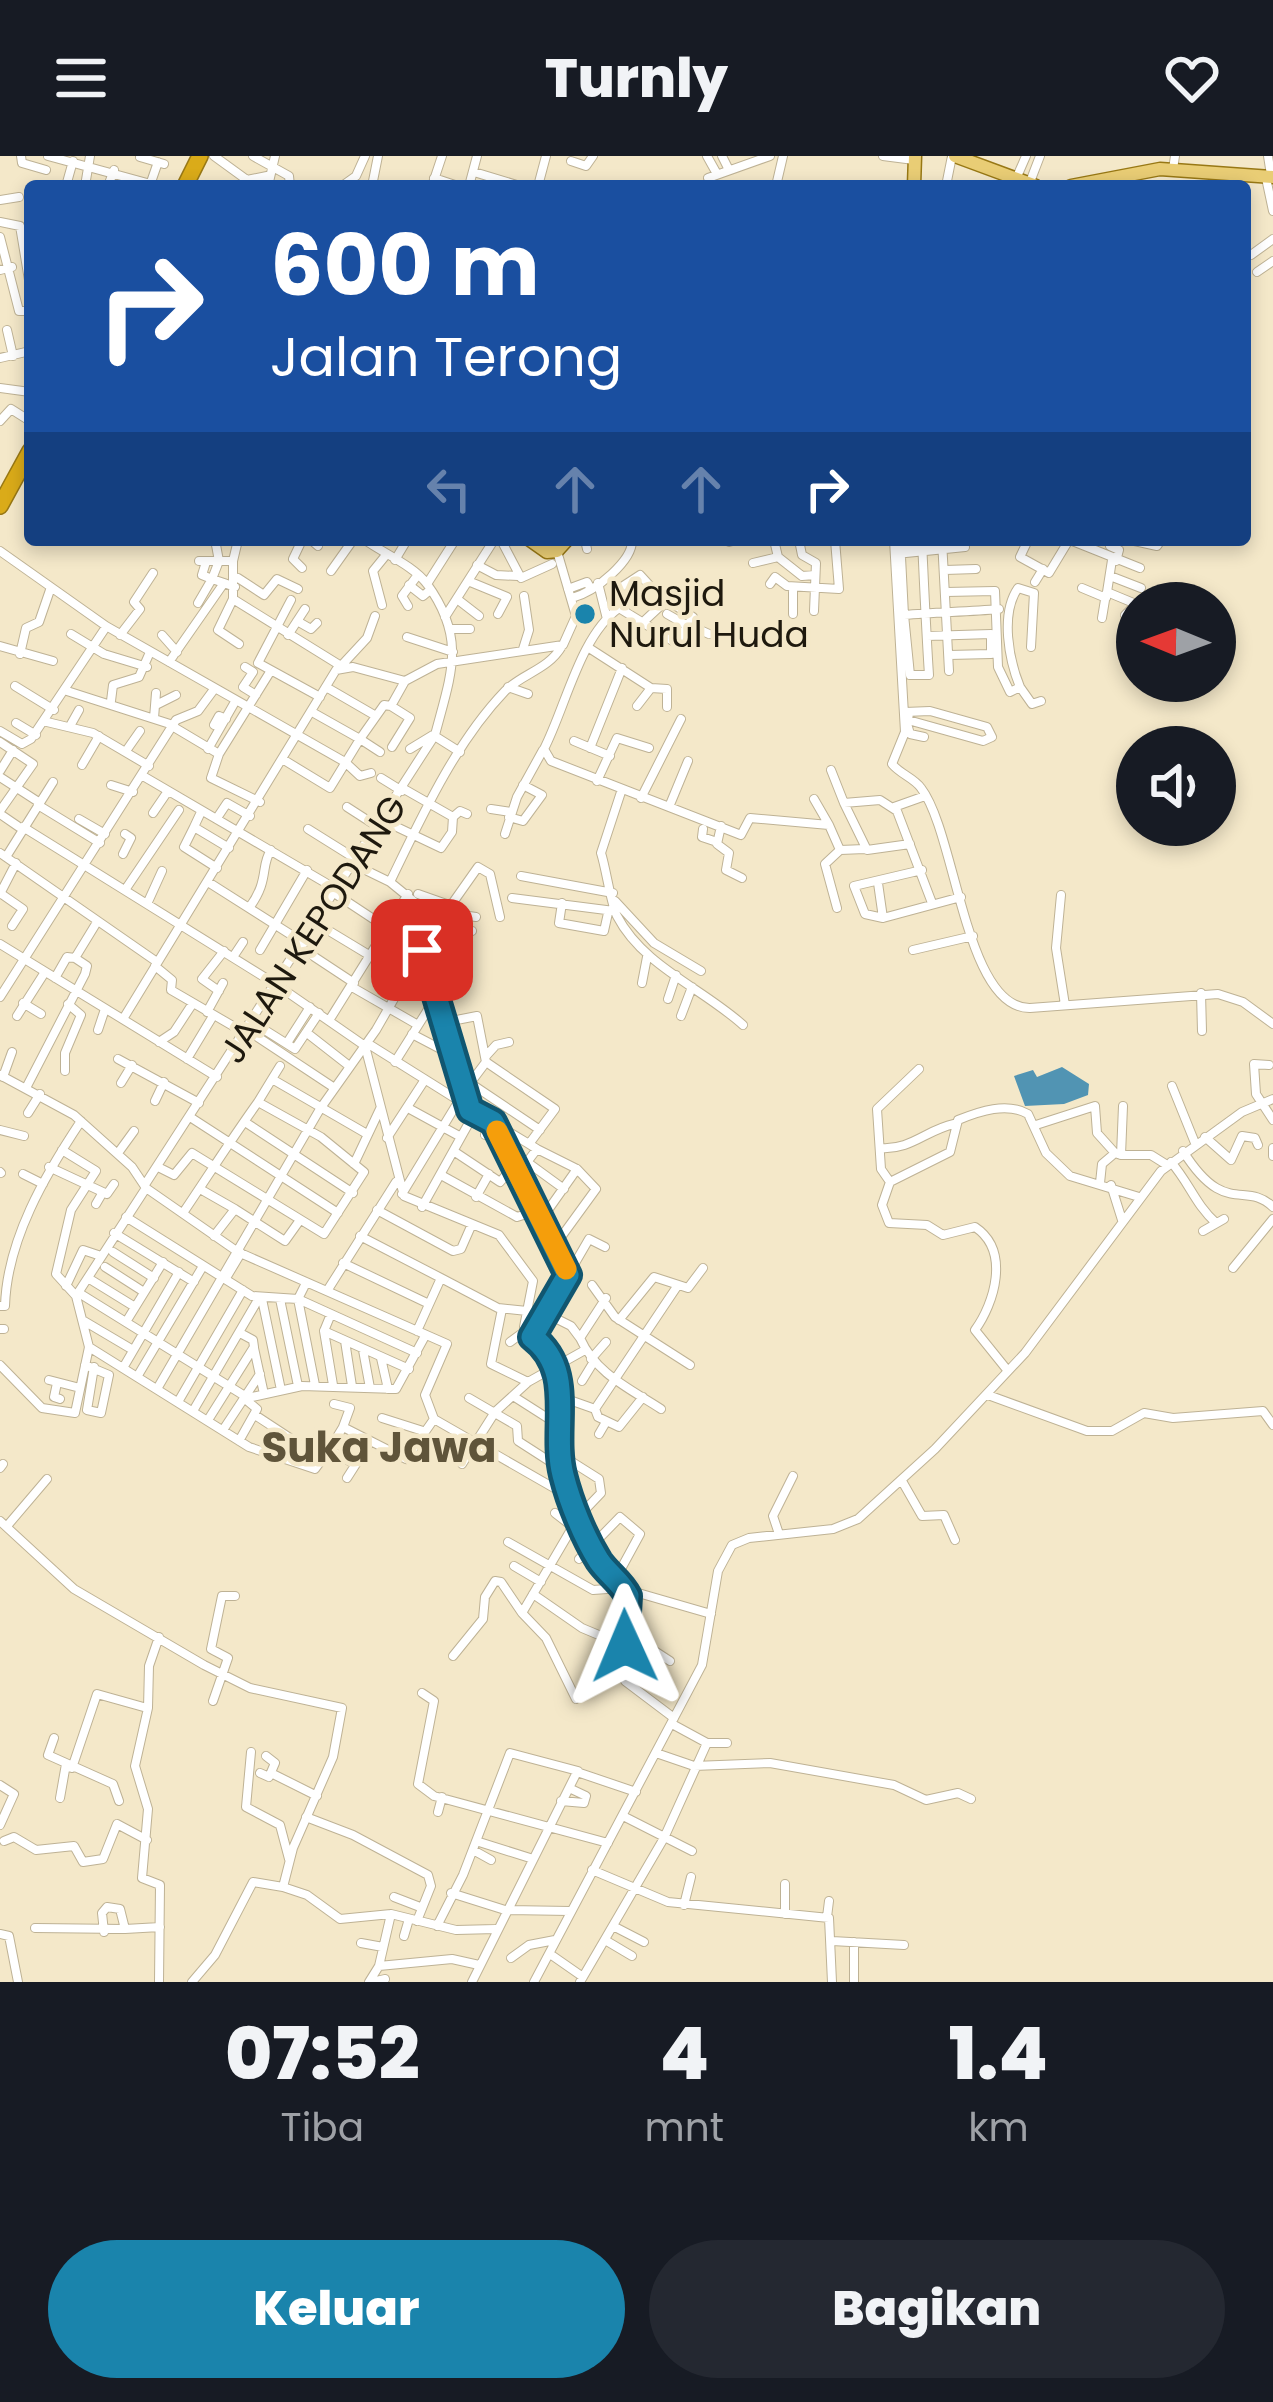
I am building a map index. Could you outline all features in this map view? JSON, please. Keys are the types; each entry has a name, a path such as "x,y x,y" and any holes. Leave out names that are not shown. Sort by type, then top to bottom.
{"highway":[{"path":"0,506 24,462"}],"main road":[{"path":"953,156 1019,180"},
{"path":"1097,180 1174,162 1231,180 1270,177"},
{"path":"536,546 558,552"}],"street":[{"path":"21,156 22,163 46,170"},
{"path":"48,156 90,160 147,180"},
{"path":"214,156 248,180 268,177"},
{"path":"253,156 268,177"},
{"path":"268,177 275,156"},
{"path":"375,180 378,156"},
{"path":"471,180 477,156"},
{"path":"571,161 586,166 593,156"},
{"path":"706,156 712,176 770,156"},
{"path":"722,156 728,170"},
{"path":"884,156 915,158"},
{"path":"1268,156 1273,211"},
{"path":"140,157 161,163 158,180"},
{"path":"364,159 376,168"},
{"path":"68,180 73,161"},
{"path":"110,180 114,170"},
{"path":"474,172 500,180"},
{"path":"0,200 19,197"},
{"path":"0,237 19,310 24,310"},
{"path":"1251,254 1273,239"},
{"path":"1257,272 1273,260"},
{"path":"0,270 7,261"},
{"path":"7,330 13,356"},
{"path":"0,358 24,353"},
{"path":"0,421 11,409 24,417"},
{"path":"198,603 219,561 216,546"},
{"path":"234,546 233,599 218,630 239,644"},
{"path":"302,568 293,559 306,546"},
{"path":"331,571 334,558 347,546"},
{"path":"374,546 428,587 453,629 470,628"},
{"path":"383,600 373,571 401,546"},
{"path":"410,585 423,596 452,546"},
{"path":"446,616 492,546"},
{"path":"500,546 518,576"},
{"path":"595,586 627,560 630,546"},
{"path":"776,546 778,557 802,575 815,575"},
{"path":"800,546 802,555 816,562 814,611"},
{"path":"836,546 839,601"},
{"path":"922,546 928,681 910,676 897,549 922,546"},
{"path":"942,546 950,671"},
{"path":"1026,546 1020,562 1052,572 1067,546"},
{"path":"1091,546 1114,561 1140,568"},
{"path":"1102,618 1119,550 1110,546"},
{"path":"897,549 909,733 924,736"},
{"path":"0,551 106,626 345,762 360,776 376,776 453,817"},
{"path":"477,565 496,575 526,579 558,552"},
{"path":"558,552 575,626 622,668 652,688 668,690 667,707"},
{"path":"753,563 778,557"},
{"path":"233,561 202,561 201,573 266,595 277,579 298,590"},
{"path":"944,570 976,569"},
{"path":"1035,582 1043,569"},
{"path":"120,634 138,612 134,602 153,573"},
{"path":"505,834 523,785 556,734 591,643 616,608 619,590 640,574 651,587"},
{"path":"408,606 402,598 417,576"},
{"path":"1110,576 1126,582"},
{"path":"770,584 776,577 793,586 839,589"},
{"path":"468,581 507,597 498,614"},
{"path":"570,593 587,582 595,586 607,619"},
{"path":"169,662 224,584"},
{"path":"793,586 793,614"},
{"path":"1082,588 1116,597"},
{"path":"946,592 993,589 999,671 1009,691 1020,687"},
{"path":"20,654 26,628 39,622 50,590"},
{"path":"1030,647 1034,593 1016,590 1009,608 1011,663 1032,704 1041,701"},
{"path":"523,649 529,630 524,596"},
{"path":"233,599 341,666 405,681"},
{"path":"457,599 479,616"},
{"path":"284,632 291,600"},
{"path":"616,608 640,625 675,643 693,616 673,601 640,625"},
{"path":"904,615 1009,608"},
{"path":"256,694 243,687 252,667 305,609"},
{"path":"667,614 709,634"},
{"path":"122,1019 260,802 326,687 367,638 375,616"},
{"path":"297,621 310,629 317,623"},
{"path":"0,730 22,744 36,735 106,626"},
{"path":"390,882 460,752 508,687 546,666 575,626"},
{"name":"JALAN KEPODANG","path":"78,1295 435,735 453,658 453,629"},
{"path":"927,636 989,632 989,655 949,655"},
{"path":"71,634 147,667"},
{"path":"162,635 177,652"},
{"path":"407,638 453,658"},
{"path":"391,706 405,681 430,666 453,658 563,645"},
{"path":"0,646 53,661"},
{"path":"111,701 112,685 136,679 147,667 150,652"},
{"path":"252,667 267,676 219,754 211,778 260,802"},
{"path":"252,667 320,697"},
{"path":"590,748 622,668"},
{"path":"15,686 54,710"},
{"path":"326,687 376,716"},
{"path":"508,687 528,694"},
{"path":"0,998 173,726 198,711 214,688"},
{"path":"637,706 652,688"},
{"path":"67,691 154,718 219,754"},
{"path":"154,718 156,694"},
{"path":"156,705 176,695"},
{"path":"208,749 236,700"},
{"path":"284,760 329,788 384,704 415,721 392,747"},
{"path":"70,726 79,710"},
{"path":"930,711 987,727 992,737 981,741 907,714 930,711"},
{"path":"312,712 380,752"},
{"path":"907,714 904,737 891,762 925,796 984,970 1004,1002 1021,1008 1201,993 1235,998 1273,1024"},
{"path":"214,725 220,716 226,719"},
{"path":"641,798 681,719"},
{"path":"46,722 99,736 149,766"},
{"path":"16,723 36,735"},
{"path":"598,730 649,748"},
{"path":"126,751 140,731"},
{"path":"410,748 435,735 460,752"},
{"path":"82,765 99,736"},
{"path":"597,782 617,738"},
{"path":"574,741 610,756"},
{"path":"0,742 33,764 0,812 424,1081 577,1169 596,1189 556,1244"},
{"path":"544,749 557,766 741,835 753,817 829,825"},
{"path":"13,750 0,774 37,803 105,835 127,832 130,838 123,854"},
{"path":"669,807 688,761"},
{"path":"831,770 865,849"},
{"path":"143,776 307,870 387,928"},
{"path":"53,782 3,855 156,964 172,980 171,990 210,1014 291,1046"},
{"path":"111,784 133,792"},
{"path":"491,809 523,821 543,800 523,785"},
{"path":"154,813 169,791"},
{"path":"621,792 601,853 614,896 654,944 701,970"},
{"path":"892,807 925,796"},
{"path":"814,799 839,850"},
{"path":"844,803 880,800 892,807 932,903"},
{"path":"208,835 227,803 250,816"},
{"path":"347,807 443,848 453,817 458,811 467,814"},
{"path":"125,890 179,810"},
{"path":"201,812 184,847 217,868"},
{"path":"80,820 105,835"},
{"path":"717,842 721,826"},
{"path":"194,827 229,848"},
{"path":"703,829 702,838 717,842 729,853 727,872 742,878"},
{"path":"308,830 413,896 476,917"},
{"path":"836,908 825,864 839,850 910,844"},
{"path":"250,908 267,881 265,860 271,850"},
{"path":"12,926 23,909 0,894 16,863"},
{"path":"159,1390 320,1108 366,1044 472,872 481,867 494,883 500,917"},
{"path":"260,950 307,870"},
{"path":"922,870 854,886 865,914 883,918 961,898"},
{"path":"147,904 162,871"},
{"path":"521,876 614,896"},
{"path":"330,1019 423,881"},
{"path":"208,882 273,923 452,1055"},
{"path":"878,883 883,918"},
{"path":"1061,895 1055,940 1065,1005"},
{"path":"413,896 434,1000 473,1111 422,1207"},
{"path":"562,903 558,922 604,931 614,896"},
{"path":"512,898 611,912 647,957 743,1025"},
{"path":"75,958 97,922"},
{"path":"316,923 406,978"},
{"path":"439,928 472,931"},
{"path":"913,950 973,936"},
{"path":"187,1059 221,987 202,980 243,942"},
{"path":"0,944 217,1077"},
{"path":"424,945 457,962"},
{"path":"26,1088 87,968 67,957 55,978"},
{"path":"642,983 647,957"},
{"path":"17,1016 45,972"},
{"path":"668,999 676,975"},
{"path":"681,1016 692,987"},
{"path":"1201,993 1202,1031"},
{"path":"395,1062 434,1000"},
{"path":"159,1042 174,1032 193,1003"},
{"path":"23,1004 41,1014"},
{"path":"65,1072 65,1053 81,1015 68,1004"},
{"path":"98,1030 105,1009"},
{"path":"291,1046 307,1033 315,1010"},
{"path":"291,1046 315,1010"},
{"path":"442,1023 476,1014 486,1060 555,1109 527,1162 501,1182 455,1151"},
{"path":"248,1028 333,1088"},
{"path":"307,1033 348,1065"},
{"path":"468,1086 496,1045 509,1042"},
{"path":"366,1044 403,1194 422,1207 505,1240 533,1282 528,1334"},
{"path":"12,1052 1,1076 81,1121 146,1186 214,1236 447,1344 425,1395 434,1419 569,1497"},
{"path":"118,1059 199,1103"},
{"path":"228,1060 242,1068"},
{"path":"121,1082 132,1065"},
{"path":"1269,1065 1253,1066 1262,1103 1273,1120"},
{"path":"183,1214 280,1066"},
{"path":"890,1181 881,1169 877,1109 919,1070"},
{"path":"272,1079 367,1134"},
{"path":"387,1138 424,1081"},
{"path":"155,1101 164,1082"},
{"path":"468,1086 540,1130"},
{"path":"1172,1086 1195,1143"},
{"path":"28,1113 40,1094"},
{"path":"534,1982 702,1665 718,1571 732,1545 848,1525 902,1481 1008,1372 1169,1164 1195,1143 1273,1099"},
{"path":"157,1167 174,1175 192,1153 324,1234 364,1173 308,1129 258,1102"},
{"path":"403,1194 458,1102"},
{"path":"1036,1125 1095,1106 1097,1133 1118,1154"},
{"path":"1118,1154 1123,1106"},
{"path":"353,1163 380,1108"},
{"path":"408,1108 461,1137"},
{"path":"881,1148 906,1148 931,1131 983,1111 1014,1108 1025,1111 1057,1165 1075,1179 1139,1197"},
{"path":"190,1117 338,1213"},
{"path":"6,1307 3,1272 49,1167 81,1121"},
{"path":"485,1136 492,1121"},
{"path":"492,1121 568,1275"},
{"path":"245,1122 352,1193"},
{"path":"954,1124 950,1152 890,1181 882,1205 889,1223 924,1224 943,1235 975,1227 984,1234 996,1280 989,1314 975,1330 1008,1372"},
{"path":"0,1130 24,1136"},
{"path":"118,1153 134,1131"},
{"path":"1205,1137 1231,1160 1242,1136 1255,1138 1258,1145"},
{"path":"62,1150 95,1169 71,1210 56,1276 78,1295 231,1387 256,1407 239,1441"},
{"path":"1183,1151 1212,1190 1237,1199 1262,1198 1273,1208"},
{"path":"1123,1220 1100,1167 1118,1154 1151,1155 1169,1164 1192,1186 1195,1204 1220,1221 1203,1231"},
{"path":"527,1162 564,1189"},
{"path":"49,1167 103,1192 109,1193 114,1184"},
{"path":"441,1175 476,1197 529,1218 539,1215 577,1169"},
{"path":"23,1174 56,1192"},
{"path":"476,1197 489,1174"},
{"path":"327,1292 397,1180"},
{"path":"200,1189 286,1241 300,1220"},
{"path":"96,1204 103,1192"},
{"path":"214,1236 236,1209"},
{"path":"377,1210 453,1251 461,1249 472,1224"},
{"path":"125,1217 243,1291 261,1299 298,1299 417,1353"},
{"path":"1234,1268 1273,1220"},
{"path":"115,1233 194,1282"},
{"path":"360,1236 502,1309 527,1311"},
{"path":"510,1342 528,1334 545,1313 590,1238 605,1246"},
{"path":"125,1322 154,1278 167,1243"},
{"path":"66,1286 83,1250 101,1256"},
{"path":"113,1252 154,1278"},
{"path":"343,1263 427,1303"},
{"path":"137,1377 203,1266"},
{"path":"105,1268 144,1292"},
{"path":"620,1320 654,1277 689,1287 703,1268"},
{"path":"123,1368 179,1272"},
{"path":"88,1278 135,1307"},
{"path":"243,1396 332,1384 396,1388 417,1353 427,1303 441,1278"},
{"path":"306,1282 298,1299 315,1385"},
{"path":"592,1285 620,1320 690,1365"},
{"path":"595,1409 678,1285"},
{"path":"178,1402 243,1291"},
{"path":"78,1295 89,1347 88,1411 101,1413 110,1377 90,1366"},
{"path":"580,1339 606,1298"},
{"path":"193,1411 261,1299"},
{"path":"261,1299 280,1390"},
{"path":"280,1299 298,1387"},
{"path":"181,1304 201,1317"},
{"path":"502,1309 491,1364 528,1382"},
{"path":"545,1313 571,1326 590,1357 661,1409"},
{"path":"331,1314 324,1331 332,1384"},
{"path":"369,1331 377,1314"},
{"path":"83,1321 133,1350"},
{"path":"221,1329 253,1344 264,1394"},
{"path":"324,1331 409,1369"},
{"path":"528,1334 549,1350 555,1365 561,1469 569,1497 592,1547 626,1590 628,1687 707,1743 727,1743"},
{"path":"208,1420 253,1344 269,1336"},
{"path":"346,1340 352,1387"},
{"path":"582,1381 590,1357 606,1342"},
{"path":"89,1347 239,1441 315,1468 350,1408 334,1404"},
{"path":"363,1348 370,1388"},
{"path":"381,1356 388,1389"},
{"path":"462,1464 494,1412 528,1382 555,1365 590,1357"},
{"path":"0,1365 41,1408 53,1413 75,1413 90,1366"},
{"path":"223,1430 260,1375"},
{"path":"60,1399 53,1395 53,1381 80,1388"},
{"path":"988,1395 1087,1431 1112,1431 1144,1413 1173,1418 1263,1411 1273,1426"},
{"path":"513,1396 560,1426"},
{"path":"469,1397 518,1426 518,1441 561,1469"},
{"path":"560,1397 595,1409 606,1422 622,1425 643,1397"},
{"path":"255,1415 322,1459"},
{"path":"382,1418 423,1431"},
{"path":"343,1426 410,1460 434,1419"},
{"path":"599,1434 606,1422"},
{"path":"347,1478 370,1442"},
{"path":"300,1464 308,1450"},
{"path":"329,1450 355,1464"},
{"path":"522,1613 602,1485 560,1455"},
{"path":"779,1536 773,1516 793,1476"},
{"path":"47,1479 4,1523 83,1595 250,1688 341,1708 333,1757 289,1859 283,1887"},
{"path":"902,1481 922,1516 944,1515 956,1540"},
{"path":"555,1513 573,1527"},
{"path":"579,1559 617,1513 640,1537 616,1579"},
{"path":"508,1542 551,1562 593,1590 626,1590 711,1614"},
{"path":"514,1566 541,1582"},
{"path":"453,1656 483,1619 485,1597 495,1581 501,1582 546,1638 576,1699"},
{"path":"533,1594 582,1628 625,1646"},
{"path":"228,1658 211,1648 220,1598 235,1596"},
{"path":"627,1633 670,1661"},
{"path":"159,1637 149,1666 148,1708 135,1766 148,1809 142,1877 160,1885 159,1982"},
{"path":"213,1701 230,1647"},
{"path":"422,1693 434,1701 418,1784 442,1797 608,1843"},
{"path":"60,1798 97,1694 148,1708"},
{"path":"54,1738 47,1754 113,1784 119,1801"},
{"path":"550,1954 581,1980 664,1838 707,1743"},
{"path":"251,1752 246,1807 280,1825 289,1859"},
{"path":"437,1926 511,1753 636,1792"},
{"path":"656,1753 694,1766 770,1763 894,1785 926,1800 958,1793 971,1799"},
{"path":"266,1756 275,1761 271,1773"},
{"path":"472,1982 530,1858 578,1771"},
{"path":"260,1773 271,1773 317,1796"},
{"path":"0,1785 14,1794 0,1825"},
{"path":"561,1802 584,1803 586,1796 568,1788"},
{"path":"438,1812 442,1797"},
{"path":"623,1816 692,1851"},
{"path":"306,1817 330,1833 428,1875 430,1886 404,1936"},
{"path":"4,1841 14,1837 36,1850 74,1846 83,1862 103,1858 118,1823 147,1840"},
{"path":"475,1846 530,1858"},
{"path":"475,1846 491,1860"},
{"path":"592,1870 684,1905 826,1917"},
{"path":"684,1905 691,1877"},
{"path":"192,1982 214,1955 253,1882 307,1895 340,1919 391,1915 437,1926 496,1929"},
{"path":"785,1884 785,1914"},
{"path":"451,1893 505,1910 570,1911"},
{"path":"394,1897 420,1907"},
{"path":"829,1901 832,1982"},
{"path":"104,1932 102,1913 107,1907 120,1909 124,1929"},
{"path":"370,1982 380,1966 391,1915"},
{"path":"613,1926 644,1942"},
{"path":"35,1928 104,1932 160,1927"},
{"path":"4,1934 18,1982"},
{"path":"512,1958 529,1945 556,1940"},
{"path":"605,1940 632,1957"},
{"path":"832,1941 904,1945"},
{"path":"854,1942 854,1982"},
{"path":"361,1943 383,1947"},
{"path":"380,1966 452,1959 479,1965"},
{"path":"370,1982 386,1979"}],"water":[{"path":"1062,1067 1089,1084 1088,1095 1064,1104 1025,1106 1014,1076 1033,1070 1037,1077"}],"slow traffic":[{"path":"497,1131 566,1269"}],"place":[{"name":"Masjid Nurul Huda","path":"585,614"}],"district":[{"name":"Suka Jawa","path":"379,1447"}],"route":[{"path":"422,950 470,1110 493,1122 568,1275 532,1337 549,1350 555,1365 560,1464 569,1497 598,1559 628,1596 625,1646"}]}
